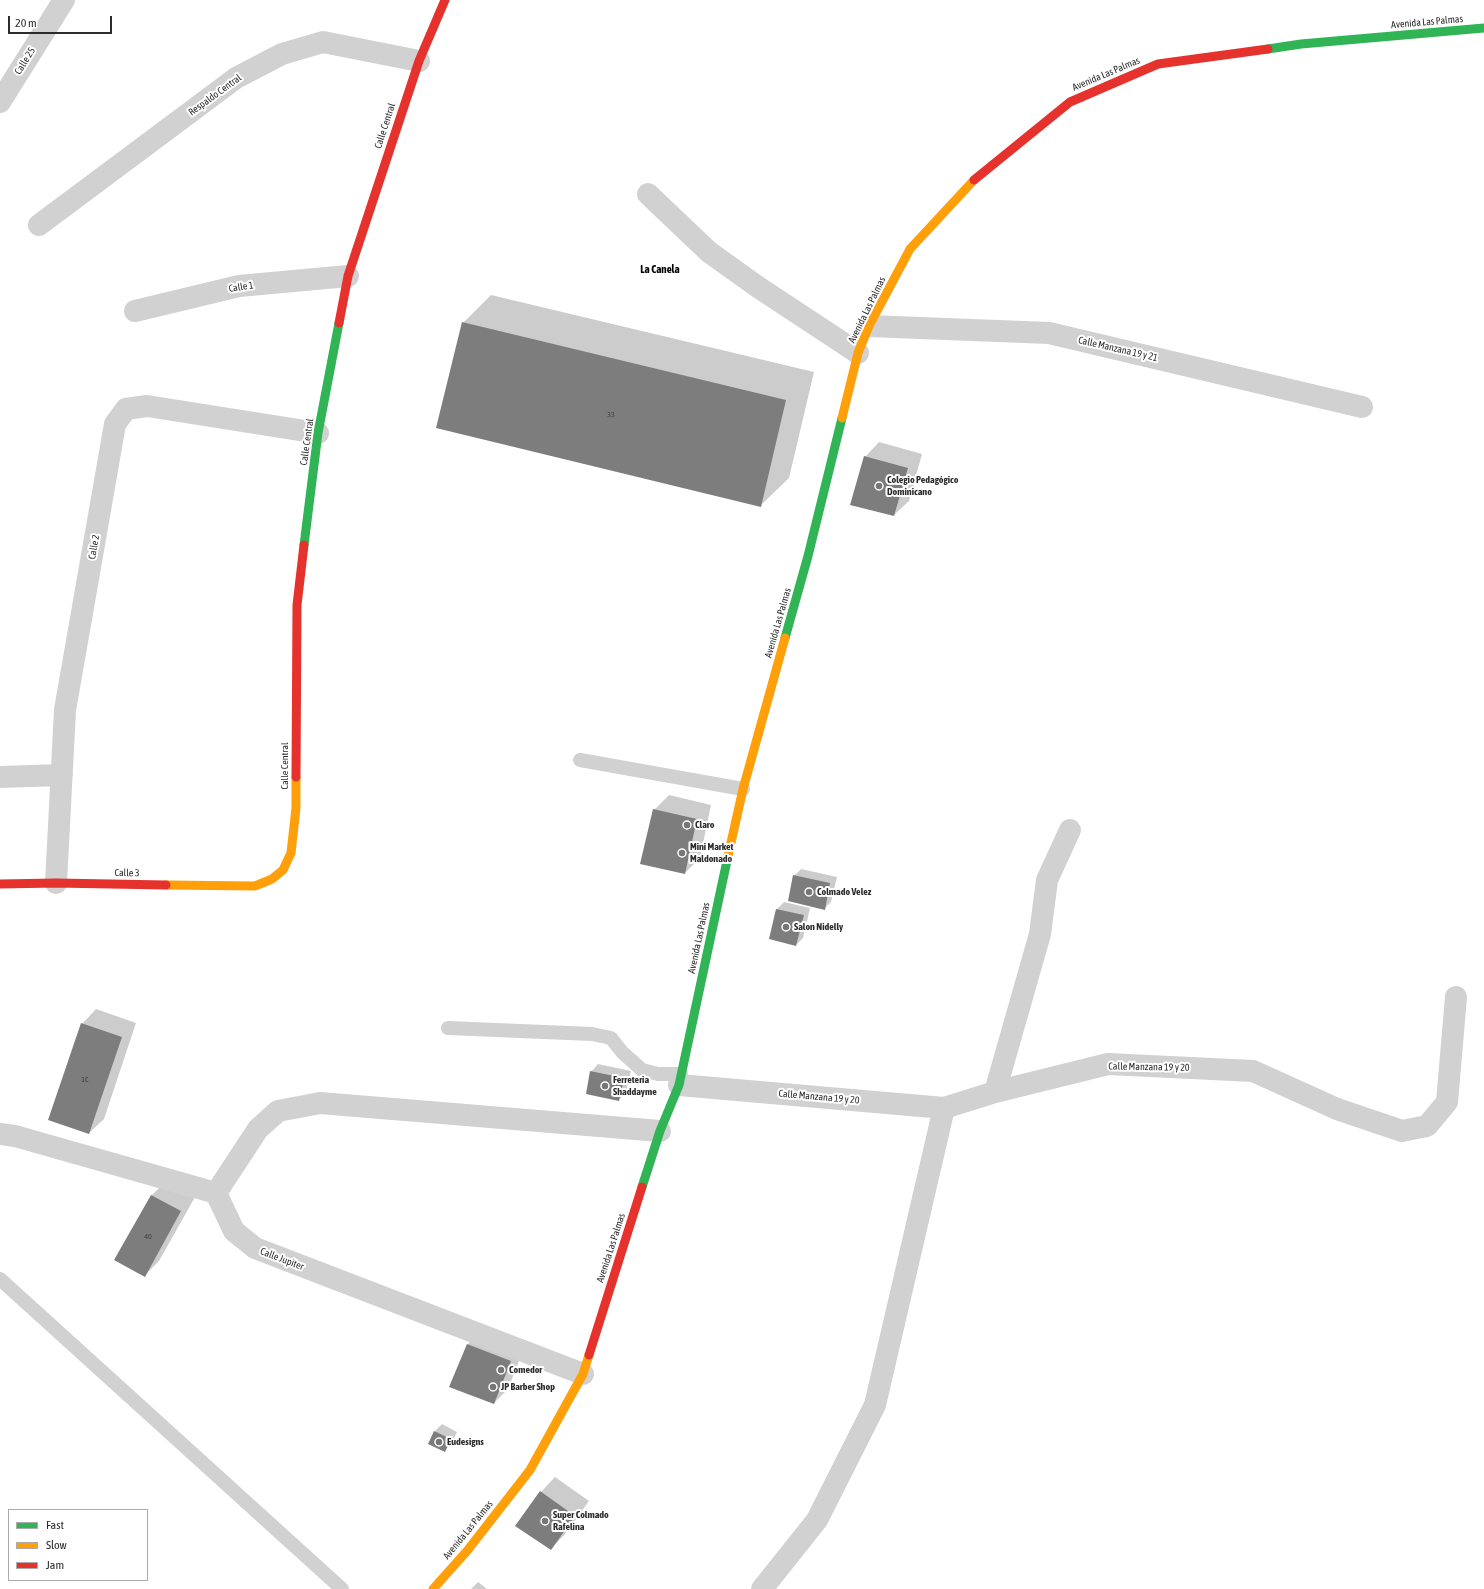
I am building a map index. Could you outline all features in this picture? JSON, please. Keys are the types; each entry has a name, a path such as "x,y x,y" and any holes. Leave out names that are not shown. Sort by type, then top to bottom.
{"street":[{"name":"Calle 25","path":"0,102 64,0"},
{"name":"Calle Central","path":"255,886 272,879 283,870 291,853 296,808 297,605 318,434 348,276 419,61 445,0"},
{"name":"Avenida Las Palmas","path":"433,1589 467,1551 530,1470 583,1374 660,1131 680,1079 743,789 808,556 858,353 870,326 910,249 976,178 1070,102 1158,64 1301,44 1484,28"},
{"name":"Respaldo Central","path":"39,225 236,78 282,54 323,42 419,61"},
{"path":"648,194 710,252 758,287 858,353"},
{"name":"Calle 1","path":"135,311 239,286 348,276"},
{"name":"Calle Manzana 19 y 21","path":"870,326 1049,333 1362,406"},
{"name":"Calle 2","path":"56,882 65,710 115,424 126,410 148,406 318,434"},
{"path":"0,777 62,775"},
{"path":"995,1092 1040,934 1047,880 1070,830"},
{"name":"Calle 3","path":"0,884 56,882 255,886"},
{"name":"Calle Manzana 19 y 20","path":"680,1079 944,1108 995,1092 1108,1064 1253,1070 1337,1109 1402,1131 1427,1126 1447,1102 1456,997"},
{"path":"0,1134 15,1136 216,1193 258,1129 278,1111 320,1103 660,1131"},
{"path":"762,1589 818,1520 875,1405 944,1108"},
{"name":"Calle Jupiter","path":"216,1193 234,1231 255,1248 583,1374"}],"lane":[{"path":"580,760 743,789"},
{"path":"448,1028 592,1034 611,1038 622,1052 642,1070 680,1079"},
{"path":"0,1279 342,1589"}],"building":[{"path":"462,322 786,400 761,507 436,428"},
{"name":"Colegio Pedagógico Dominicano","path":"864,456 908,468 894,516 850,505"},
{"path":"653,809 697,819 685,874 640,864"},
{"name":"Colmado Velez","path":"793,875 830,883 825,910 788,901"},
{"name":"Salon Nidelly","path":"776,909 804,915 796,946 769,939"},
{"path":"81,1023 122,1037 89,1134 48,1120"},
{"name":"Ferreteria Shaddayme","path":"590,1071 624,1078 619,1101 586,1094"},
{"path":"151,1195 181,1211 145,1277 114,1260"},
{"path":"467,1344 511,1361 494,1404 449,1387"},
{"name":"Eudesigns","path":"434,1431 451,1439 445,1452 428,1444"},
{"name":"Super Colmado Rafelina","path":"540,1491 575,1516 551,1550 515,1526"}],"traffic: fast":[{"path":"1268,49 1301,44 1484,28"},
{"path":"304,545 318,433 339,323"},
{"path":"785,638 808,556 842,418"},
{"path":"642,1187 660,1131 679,1085 728,856"}],"traffic: slow":[{"path":"842,418 858,353 869,326 910,249 974,180"},
{"path":"728,856 743,789 785,638"},
{"path":"166,885 255,886 272,879 283,870 291,853 296,808 296,777"},
{"path":"433,1589 467,1551 530,1470 583,1374 589,1355"}],"traffic: jam":[{"path":"339,323 348,276 419,61 445,0"},
{"path":"974,180 1070,102 1158,64 1268,49"},
{"path":"296,777 297,605 304,545"},
{"path":"0,884 56,883 166,885"},
{"path":"589,1355 642,1187"}],"place":[{"name":"Colegio Pedagógico Dominicano","path":"879,486"},
{"name":"Claro","path":"687,825"},
{"name":"Mini Market Maldonado","path":"682,853"},
{"name":"Colmado Velez","path":"809,892"},
{"name":"Salon Nidelly","path":"786,927"},
{"name":"Ferreteria Shaddayme","path":"605,1086"},
{"name":"Comedor","path":"501,1370"},
{"name":"JP Barber Shop","path":"493,1387"},
{"name":"Eudesigns","path":"439,1442"},
{"name":"Super Colmado Rafelina","path":"545,1521"}],"district":[{"name":"La Canela","path":"660,270"}]}
